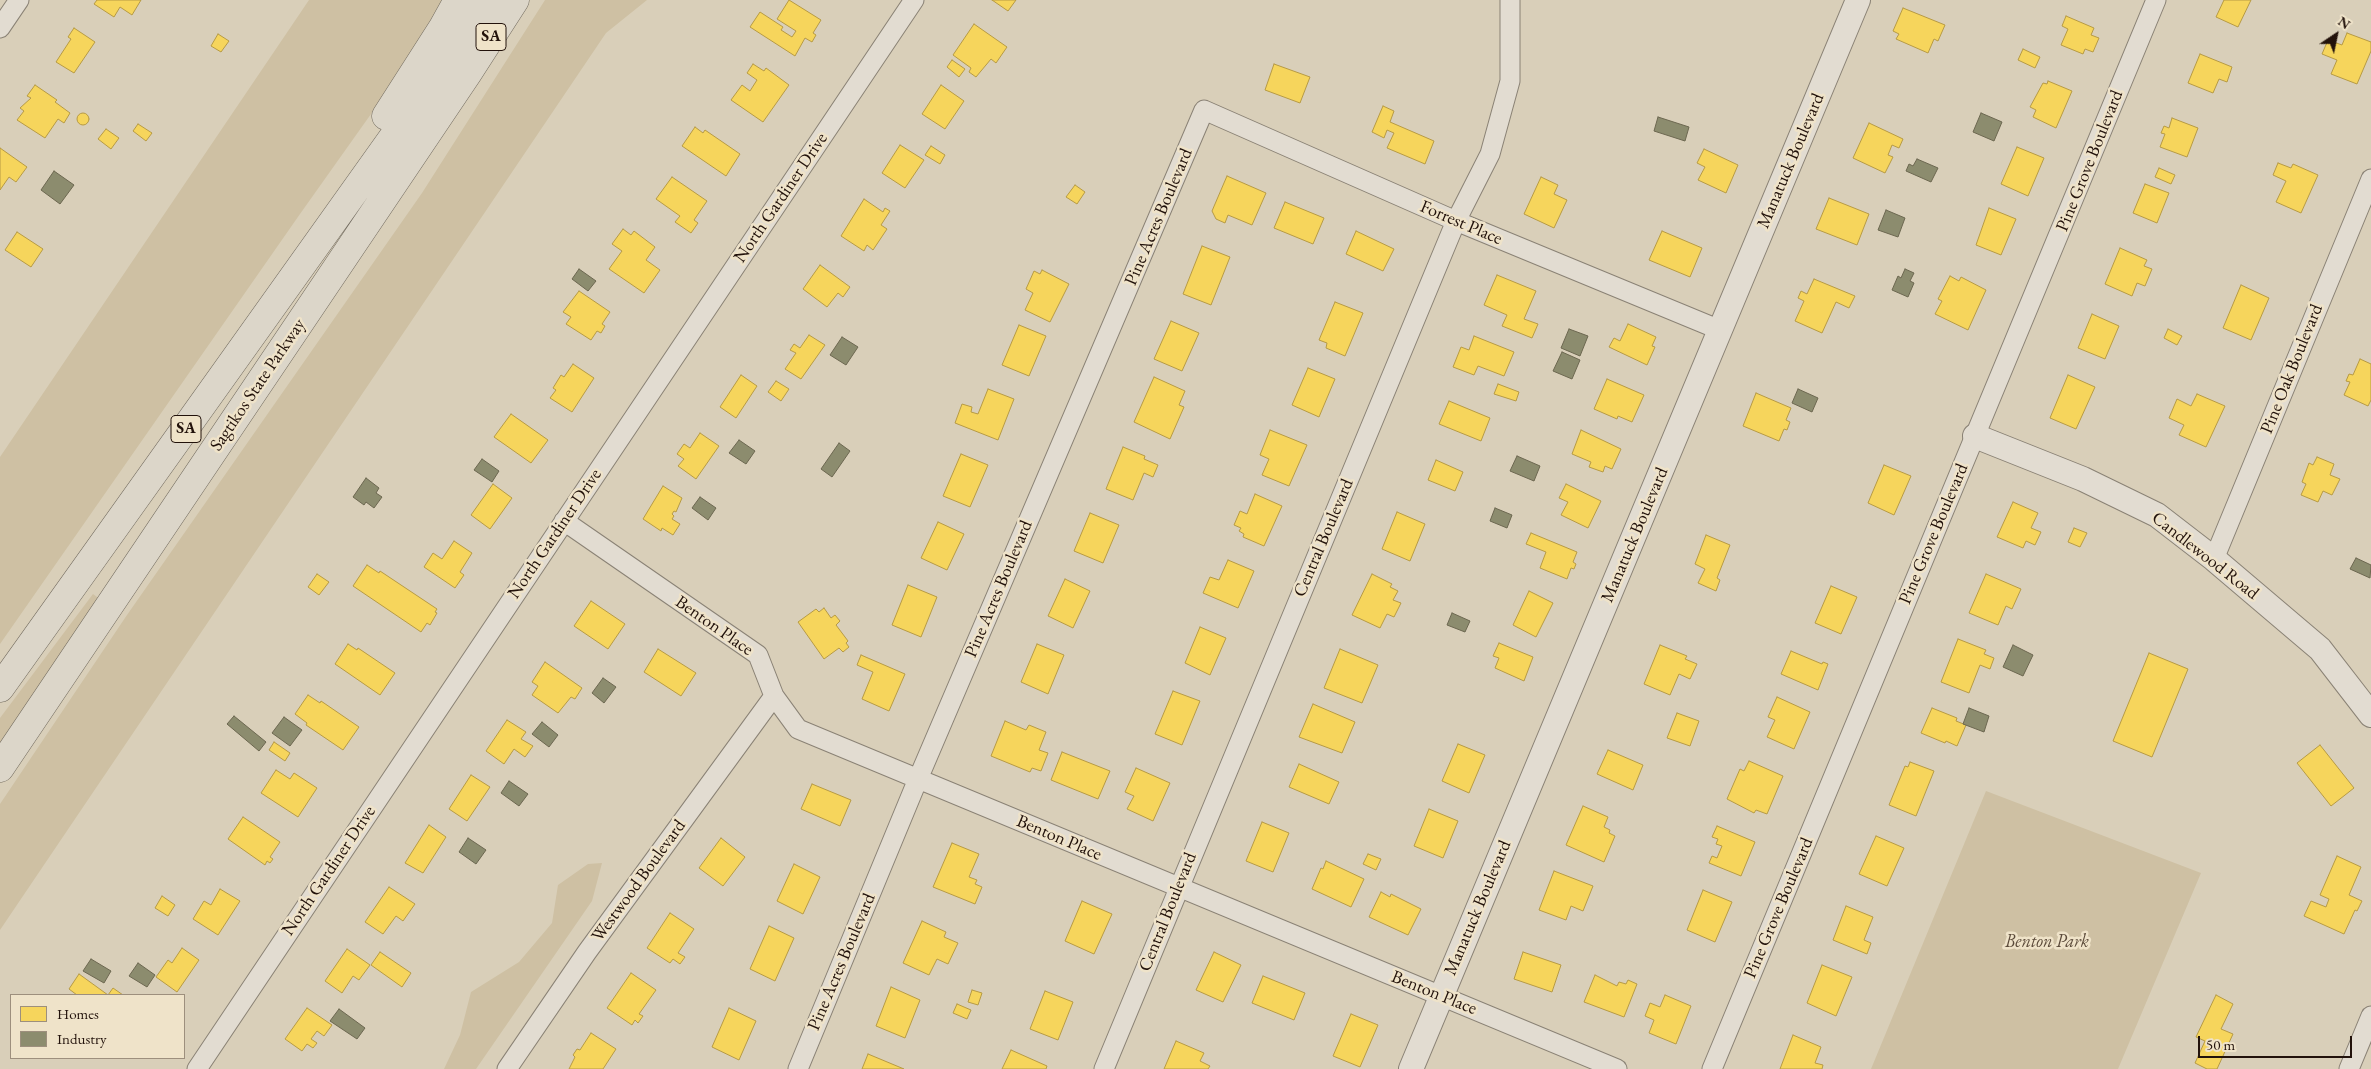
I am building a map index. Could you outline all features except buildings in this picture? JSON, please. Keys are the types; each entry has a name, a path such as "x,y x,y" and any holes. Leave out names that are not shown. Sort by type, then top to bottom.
{"highway":[{"path":"316,246 385,118 435,41 458,0"},
{"name":"Sagtikos State Parkway","path":"0,688 451,56 486,0"},
{"name":"Sagtikos State Parkway","path":"0,768 468,73 515,0"},
{"path":"468,73 531,0"}],"street":[{"path":"0,28 19,0"},
{"name":"North Gardiner Drive","path":"196,1069 914,0"},
{"name":"Central Boulevard","path":"1104,1069 1456,221 1490,154 1510,81 1510,0"},
{"name":"Manatuck Boulevard","path":"1411,1069 1858,0"},
{"name":"Pine Grove Boulevard","path":"1712,1069 2156,0"},
{"name":"Forrest Place","path":"1204,110 1456,221 1720,330"},
{"name":"Pine Acres Boulevard","path":"798,1069 918,779 1204,110"},
{"name":"Pine Oak Boulevard","path":"2214,559 2371,179"},
{"name":"Candlewood Road","path":"1975,436 2083,479 2157,515 2214,559 2320,649 2371,715"},
{"name":"Benton Place","path":"564,522 758,655 774,696 798,729 1617,1069"},
{"name":"Westwood Boulevard","path":"508,1069 587,952 774,696"},
{"path":"2349,1069 2371,1016"}],"green space":[{"path":"309,0 446,0 437,21 0,644 0,457"},
{"path":"545,0 647,0 606,33 0,930 0,804 127,615 422,193"},
{"path":"93,594 101,600 0,752 0,718"},
{"name":"Benton Park","path":"1986,791 2201,873 2118,1069 1871,1069"},
{"path":"602,863 592,901 476,1069 444,1069 460,1035 471,992 519,962 552,923 558,885 588,864"}]}
